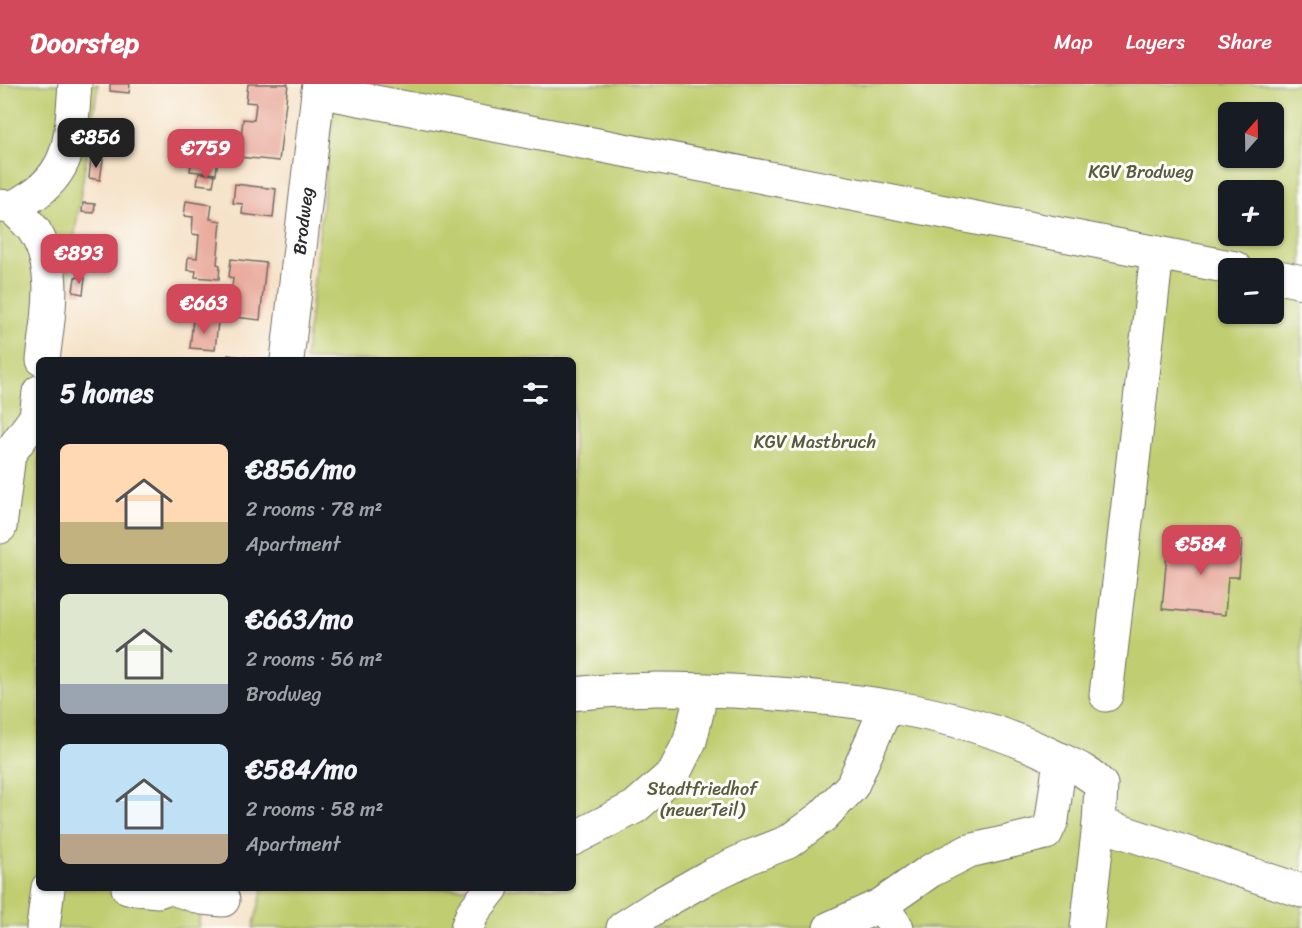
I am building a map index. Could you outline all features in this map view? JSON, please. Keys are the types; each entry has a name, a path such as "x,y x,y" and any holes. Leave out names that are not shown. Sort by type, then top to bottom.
{"street":[{"path":"43,357 51,294 47,258 34,231 7,207 40,191 60,170 70,141 75,84"},
{"path":"319,87 1218,265"},
{"name":"Brodweg","path":"287,357 319,87"},
{"path":"1106,695 1157,253"},
{"path":"1284,278 1302,282"},
{"path":"0,527 9,454 36,417"},
{"path":"576,694 637,688 819,698 940,717 1002,734 1060,759 1090,774 1101,785 1088,928"},
{"path":"576,837 635,807 674,773 690,741 699,708 699,690"},
{"path":"623,928 708,877 788,842 823,816 852,786 886,708"},
{"path":"830,928 889,916 930,871 969,851 1046,833 1052,820 1060,759"},
{"path":"1099,824 1302,891"},
{"path":"43,928 48,891"},
{"path":"181,891 223,905"},
{"path":"467,928 473,912 490,891"}],"green space":[{"path":"0,84 98,84 77,218 60,357 36,357 36,891 204,891 198,928 0,928"},
{"name":"KGV Mastbruch","path":"336,84 1302,84 1302,928 253,928 262,891 576,891 576,357 305,357"}],"building":[{"path":"110,84 130,84 129,93 110,91"},
{"path":"248,84 288,84 279,161 239,157 243,119 254,120 256,103 246,102"},
{"path":"193,147 219,150 216,174 190,171 191,164 175,162 176,152 192,154"},
{"path":"91,159 103,160 100,180 89,178"},
{"path":"199,173 215,175 213,186 197,184"},
{"path":"235,184 276,189 273,218 242,214 243,204 233,203"},
{"path":"186,201 212,205 210,219 221,221 217,264 220,265 219,279 195,277 196,271 187,270 188,257 197,258 199,235 192,234 193,217 184,216"},
{"path":"83,203 95,204 94,213 82,212"},
{"path":"231,259 266,263 260,320 226,316 228,306 221,306 222,295 231,296 233,278 229,277"},
{"path":"75,277 85,278 83,294 73,292"},
{"path":"184,292 204,294 202,314 182,312"},
{"path":"193,319 218,322 215,350 190,348"},
{"path":"1216,538 1242,540 1239,577 1228,577 1225,615 1162,609 1168,543 1215,548"}],"park label":[{"name":"KGV Brodweg","path":"1141,172"},
{"name":"Stadtfriedhof (neuerTeil)","path":"702,799"}]}
